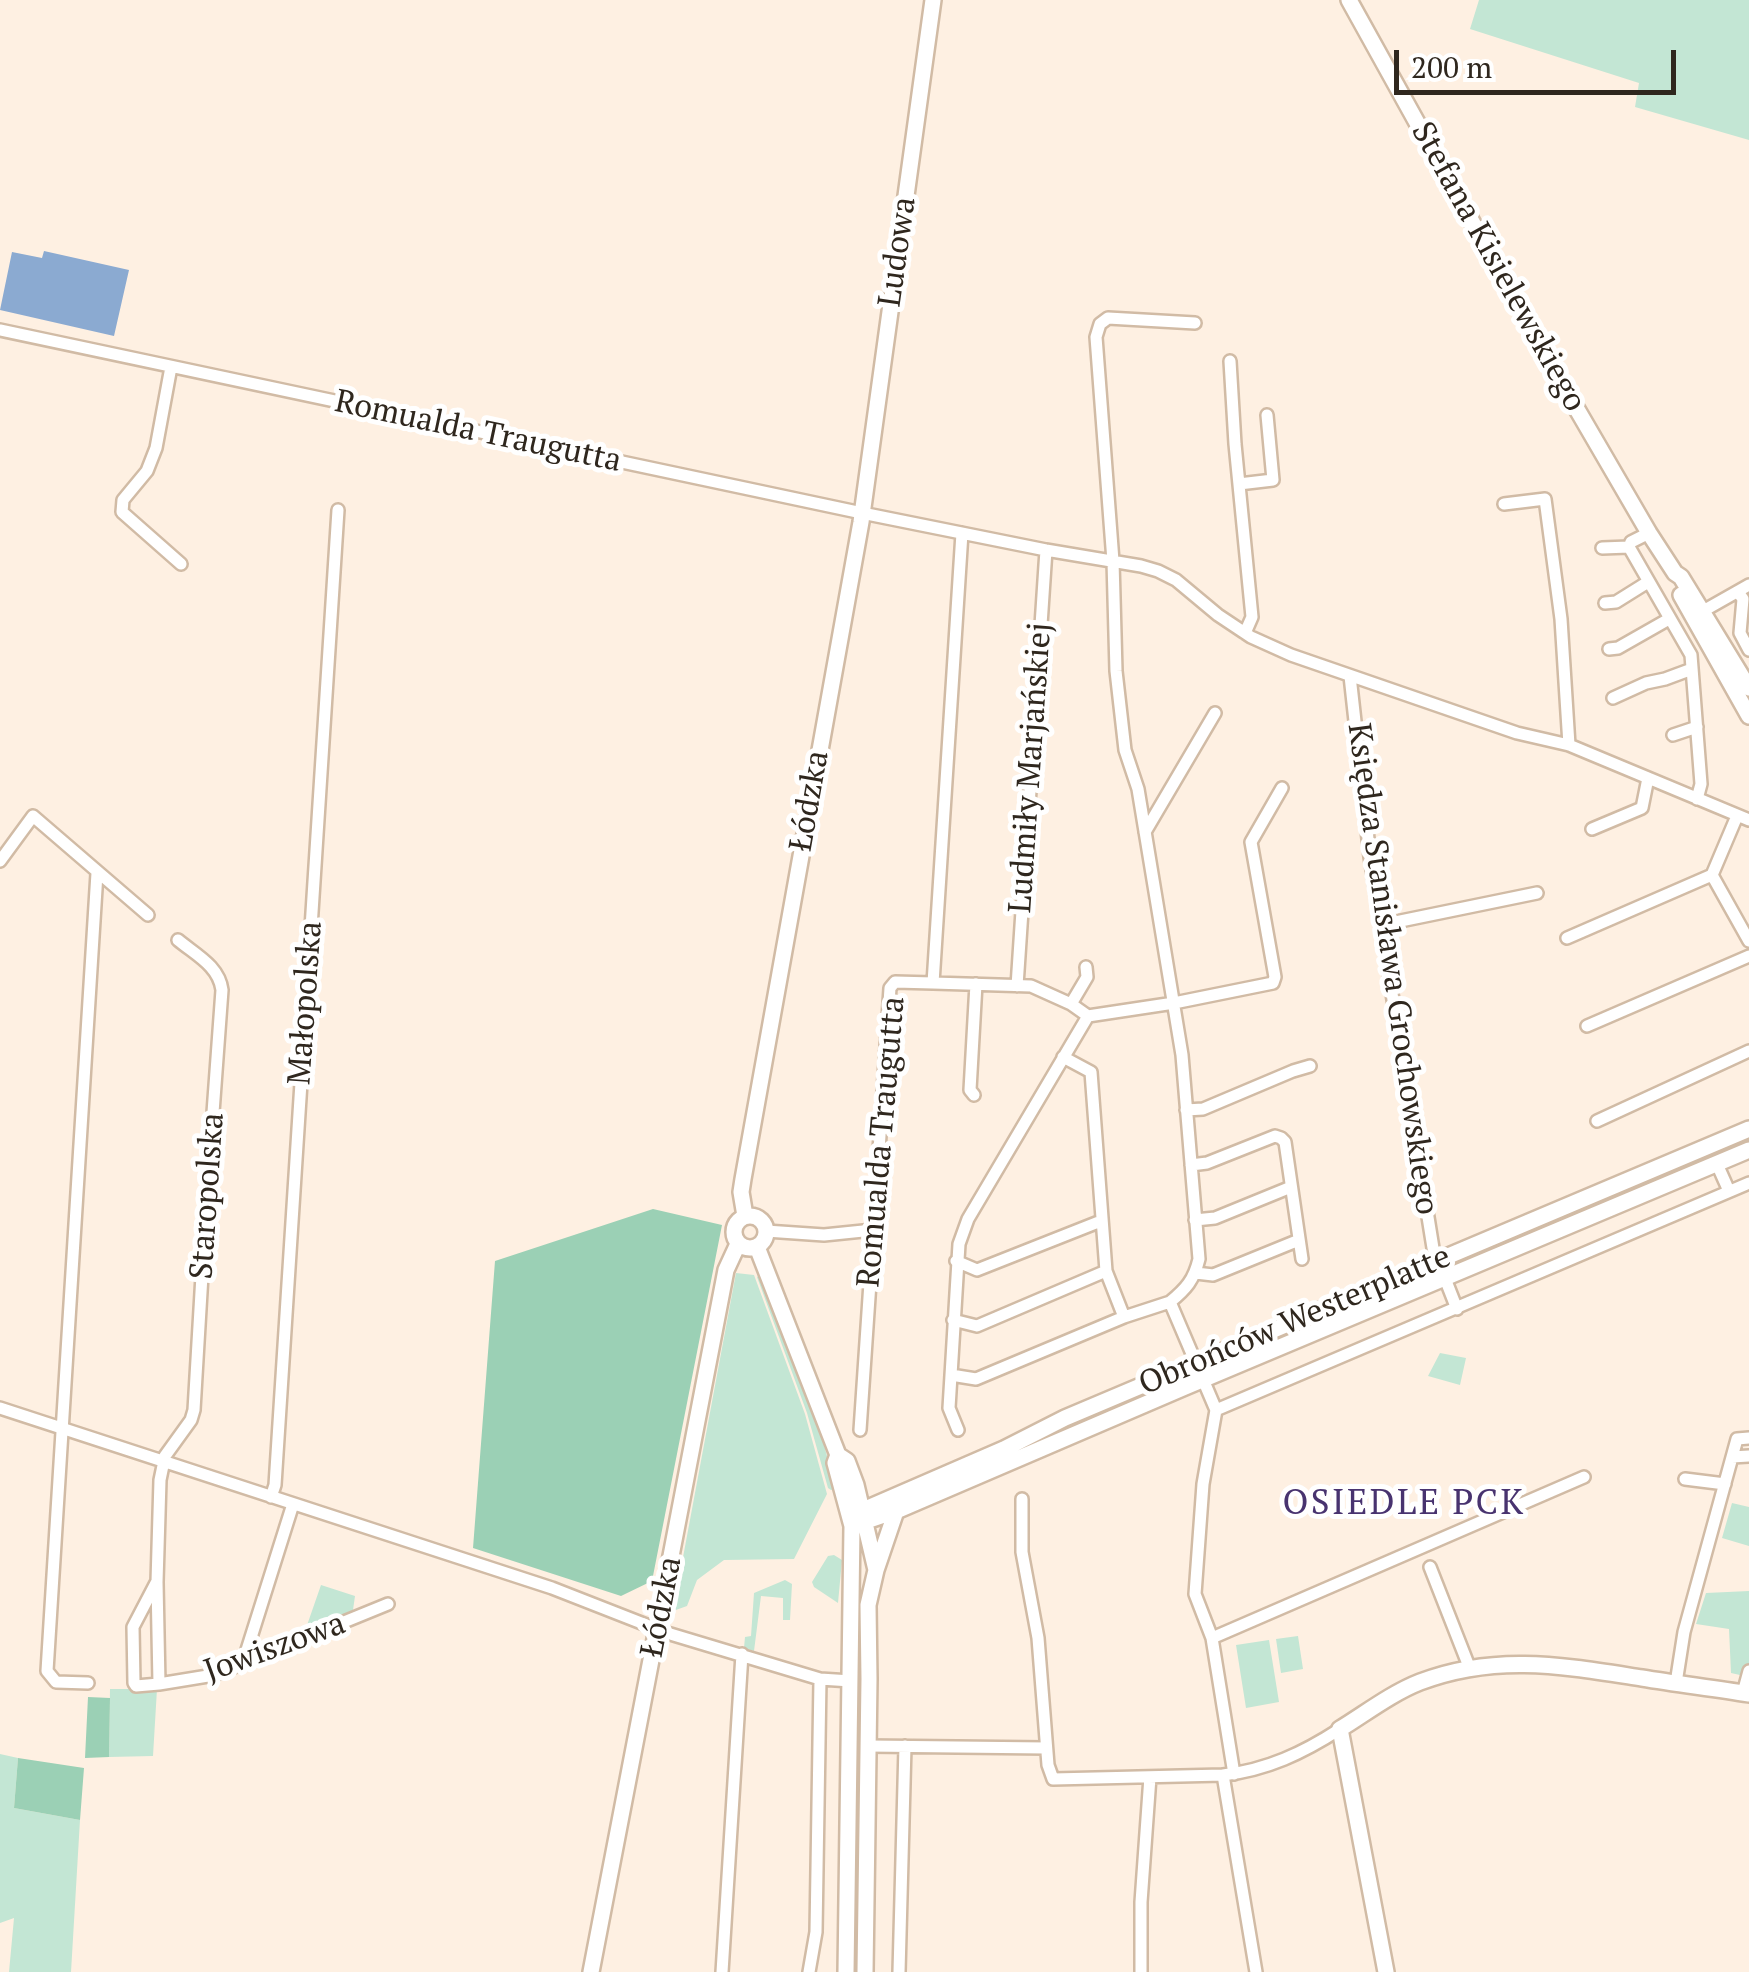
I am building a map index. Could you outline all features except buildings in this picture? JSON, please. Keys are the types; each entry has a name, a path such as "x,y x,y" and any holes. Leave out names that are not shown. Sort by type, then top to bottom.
{"main road":[{"name":"Ludowa","path":"863,509 933,0"},
{"name":"Stefana Kisielewskiego","path":"1348,0 1648,533 1681,577 1749,716"},
{"name":"Łódzka","path":"745,1216 742,1179 863,509"},
{"name":"Stefana Kisielewskiego","path":"1698,614 1749,688"},
{"name":"Obrońców Westerplatte","path":"859,1520 1066,1418 1749,1129"},
{"name":"Obrońców Westerplatte","path":"859,1520 896,1511 1749,1150"},
{"path":"745,1216 759,1218 766,1231 757,1247 746,1248 734,1236 734,1228 745,1216"},
{"name":"Łódzka","path":"591,1972 726,1270 738,1244"},
{"path":"757,1247 838,1455 846,1461 856,1485 859,1520 876,1570"},
{"path":"865,1972 868,1605 896,1511"},
{"path":"846,1972 852,1562 859,1520"},
{"path":"1386,1972 1340,1729 1420,1682 1513,1663 1558,1665 1746,1694"}],"street":[{"path":"950,1375 976,1379 1124,1317 1170,1302 1196,1274 1196,1220 1174,1003 1138,790 1125,750 1116,671 1113,562 1097,329 1108,318 1194,323"},
{"name":"Romualda Traugutta","path":"0,330 1158,571 1176,580 1245,633 1290,655 1517,732 1569,745 1743,818"},
{"path":"1230,362 1252,617 1245,633"},
{"path":"171,367 156,448 147,472 123,500 122,512 180,564"},
{"path":"1239,484 1272,480 1267,416"},
{"path":"1504,504 1545,499 1561,620 1569,745"},
{"name":"Małopolska","path":"271,1497 278,1445 338,510"},
{"name":"Romualda Traugutta","path":"860,1430 890,988 894,982 933,983 962,533"},
{"path":"1629,547 1648,533"},
{"path":"1602,548 1629,547"},
{"path":"1629,547 1691,655 1701,784 1697,799"},
{"name":"Ludmiły Marjańskiej","path":"1017,986 1046,550"},
{"path":"1605,603 1616,602 1648,582"},
{"path":"1698,614 1743,588"},
{"path":"1743,588 1740,633 1749,650"},
{"path":"1609,649 1618,648 1668,618"},
{"path":"1613,698 1646,683 1692,670"},
{"name":"Księdza Stanisława Grochowskiego","path":"1350,676 1380,925 1437,1262 1456,1309"},
{"path":"1145,832 1215,713"},
{"path":"1673,735 1697,727"},
{"path":"1592,830 1642,808 1648,778"},
{"path":"933,983 1031,986 1088,1016 1273,984 1252,842 1282,788"},
{"path":"0,861 33,816 148,916"},
{"path":"1567,938 1712,875 1743,818"},
{"path":"88,1683 56,1682 47,1670 97,874"},
{"path":"1712,875 1749,941"},
{"path":"1380,925 1536,892"},
{"name":"Staropolska","path":"162,1462 194,1410 222,990 214,969 178,940"},
{"path":"1587,1026 1749,956"},
{"path":"1070,1004 1087,977 1086,968"},
{"path":"974,1095 970,1090 976,984"},
{"path":"958,1430 949,1408 958,1244 968,1219 1088,1016"},
{"path":"1597,1121 1749,1051"},
{"path":"1063,1057 1091,1072 1106,1271 1124,1317"},
{"path":"1186,1110 1202,1109 1310,1066"},
{"path":"1191,1165 1207,1164 1274,1136 1281,1138 1285,1142 1302,1258"},
{"path":"1717,1164 1729,1191"},
{"path":"1170,1302 1216,1410 1749,1183"},
{"path":"1196,1220 1216,1218 1291,1188"},
{"path":"956,1261 976,1270 1102,1221"},
{"path":"766,1231 824,1235 873,1230"},
{"path":"1196,1274 1212,1275 1299,1240"},
{"path":"953,1320 977,1326 1106,1271"},
{"path":"0,1408 552,1588 658,1629 820,1678 850,1682"},
{"name":"Obrońców Westerplatte","path":"1216,1410 1203,1484 1195,1594 1212,1638 1256,1972"},
{"path":"1676,1684 1684,1632 1732,1457 1738,1438 1749,1438"},
{"path":"1732,1457 1749,1456"},
{"path":"157,1582 133,1627 134,1683 141,1687 160,1684 157,1582 162,1462"},
{"path":"1212,1638 1584,1477"},
{"path":"1685,1479 1725,1484"},
{"path":"1022,1498 1022,1552 1038,1638 1046,1748 1053,1779 1228,1775 1283,1761 1340,1729"},
{"path":"250,1662 247,1650 294,1504"},
{"path":"1430,1567 1470,1669"},
{"name":"Jowiszowa","path":"160,1684 214,1675 388,1604"},
{"path":"722,1972 742,1654"},
{"path":"1746,1694 1749,1672"},
{"path":"809,1972 816,1932 820,1678"},
{"path":"868,1746 1046,1748"},
{"path":"899,1972 906,1746"},
{"path":"1142,1972 1141,1902 1150,1778"}],"green space":[{"path":"1479,0 1749,0 1749,140 1635,107 1639,83 1470,29"},
{"path":"1749,1135 1749,1144 1469,1260 1539,1229"},
{"path":"653,1209 722,1225 652,1581 621,1596 473,1548 495,1261"},
{"path":"736,1273 754,1275 805,1414 827,1494 794,1559 724,1560 697,1580 687,1606 673,1611"},
{"path":"763,1273 818,1423 836,1489 828,1488 807,1413 757,1277"},
{"path":"1440,1353 1466,1358 1460,1385 1428,1376"},
{"path":"1732,1503 1749,1507 1749,1546 1722,1538"},
{"path":"828,1556 842,1560 838,1603 812,1582"},
{"path":"785,1580 792,1584 790,1620 783,1620 783,1598 761,1596 754,1651 744,1648 745,1637 751,1636 754,1593"},
{"path":"321,1585 355,1596 353,1610 305,1631"},
{"path":"1749,1591 1749,1677 1731,1673 1729,1629 1696,1624 1706,1593"},
{"path":"1298,1636 1303,1669 1281,1673 1276,1639"},
{"path":"1269,1640 1279,1702 1246,1708 1236,1645"},
{"path":"110,1689 157,1689 153,1756 109,1757"},
{"path":"88,1697 110,1698 109,1757 85,1758"},
{"path":"0,1754 18,1758 14,1808 80,1820 71,1972 9,1972 14,1918 0,1923"},
{"path":"18,1758 84,1768 80,1820 14,1808"}],"water":[{"path":"44,251 129,270 114,336 0,310 12,252 42,258"}],"district":[{"name":"OSIEDLE PCK","path":"1404,1504"}]}
